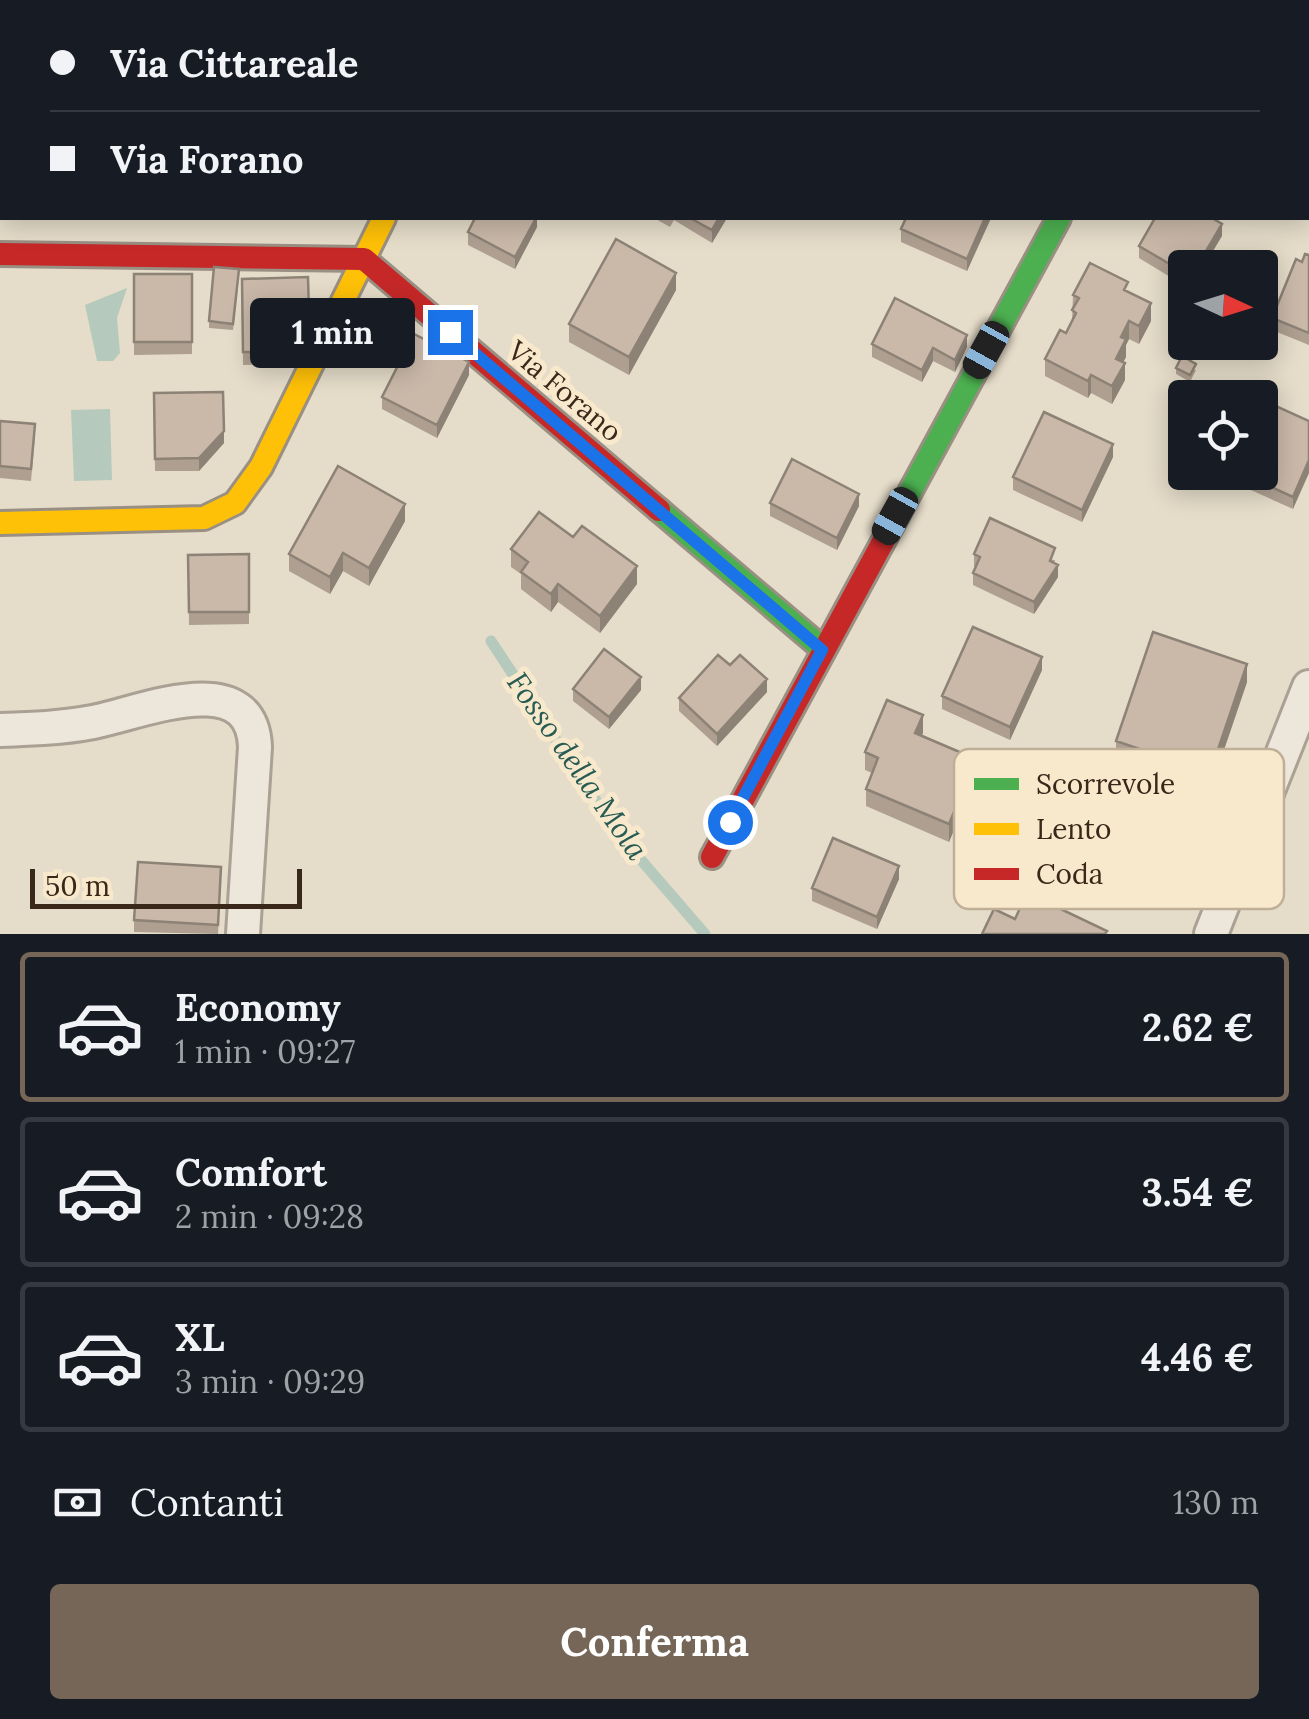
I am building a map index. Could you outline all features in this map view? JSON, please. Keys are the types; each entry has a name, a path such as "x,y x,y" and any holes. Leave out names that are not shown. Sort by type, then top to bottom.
{"street":[{"path":"0,523 204,518 235,503 255,479 383,220"},
{"path":"712,856 1058,220"},
{"path":"0,254 364,259"},
{"name":"Via Forano","path":"364,259 822,650"},
{"path":"1284,750 1309,687"},
{"path":"0,730 79,724 202,699 226,701 241,709 252,725 255,747 243,934"},
{"path":"1211,934 1221,909"}],"shaded area":[{"path":"127,288 117,318 120,353 113,361 97,361 85,305"},
{"path":"110,409 112,480 74,481 71,410"}],"building":[{"path":"474,220 535,220 515,257 468,232"},
{"path":"694,220 718,220 712,230"},
{"path":"905,220 984,220 967,259 901,229"},
{"path":"1154,220 1215,220 1222,224 1207,250 1168,250 1168,263 1139,246"},
{"path":"616,239 676,273 629,357 569,324"},
{"path":"1305,254 1309,255 1309,333 1278,320 1278,303 1296,259 1302,262"},
{"path":"1090,263 1128,282 1124,290 1151,303 1139,326 1129,321 1121,337 1126,339 1116,359 1125,363 1112,386 1091,375 1088,381 1045,359 1060,330 1066,333 1076,313 1072,310 1079,298 1073,295"},
{"path":"214,267 239,269 233,324 209,321"},
{"path":"134,274 192,274 192,342 134,342"},
{"path":"308,277 309,314 289,314 290,352 243,352 242,279"},
{"path":"895,298 967,335 955,360 933,348 922,370 872,344"},
{"path":"414,334 469,362 437,425 382,397"},
{"path":"1180,360 1196,364 1190,375 1176,368"},
{"path":"223,392 224,431 199,458 155,459 154,393"},
{"path":"1278,407 1309,421 1309,460 1293,497 1278,490"},
{"path":"1044,412 1113,444 1082,510 1013,477"},
{"path":"0,421 35,424 31,469 0,466"},
{"path":"792,459 859,494 837,538 770,503"},
{"path":"338,466 405,504 369,568 343,553 330,577 289,554"},
{"path":"539,512 573,537 582,526 637,566 600,616 558,584 551,594 521,572 528,562 511,549"},
{"path":"990,518 1055,548 1050,561 1058,565 1034,602 973,573 980,557 974,554"},
{"path":"249,554 249,612 189,612 188,555"},
{"path":"973,627 1042,657 1010,727 942,696"},
{"path":"1153,632 1247,664 1218,749 1140,749 1116,741"},
{"path":"604,649 641,677 609,717 573,689"},
{"path":"718,655 730,665 740,655 767,679 717,734 679,698"},
{"path":"887,700 923,715 915,733 954,750 954,812 949,824 866,789 878,758 865,752"},
{"path":"833,838 899,866 877,917 812,888"},
{"path":"138,862 221,867 218,925 134,920"},
{"path":"994,909 1015,919 1020,909 1061,909 1107,931 982,934"}],"waterway":[{"name":"Fosso della Mola","path":"491,641 616,831 705,934"}],"traffic: fast":[{"path":"897,516 1058,220"},
{"path":"659,510 823,649"}],"traffic: slow":[{"path":"0,523 204,518 235,503 261,467 383,220"}],"traffic: jam":[{"path":"0,254 364,259 659,510"},
{"path":"712,857 897,516"}],"route":[{"path":"450,332 822,650 730,822"}]}
